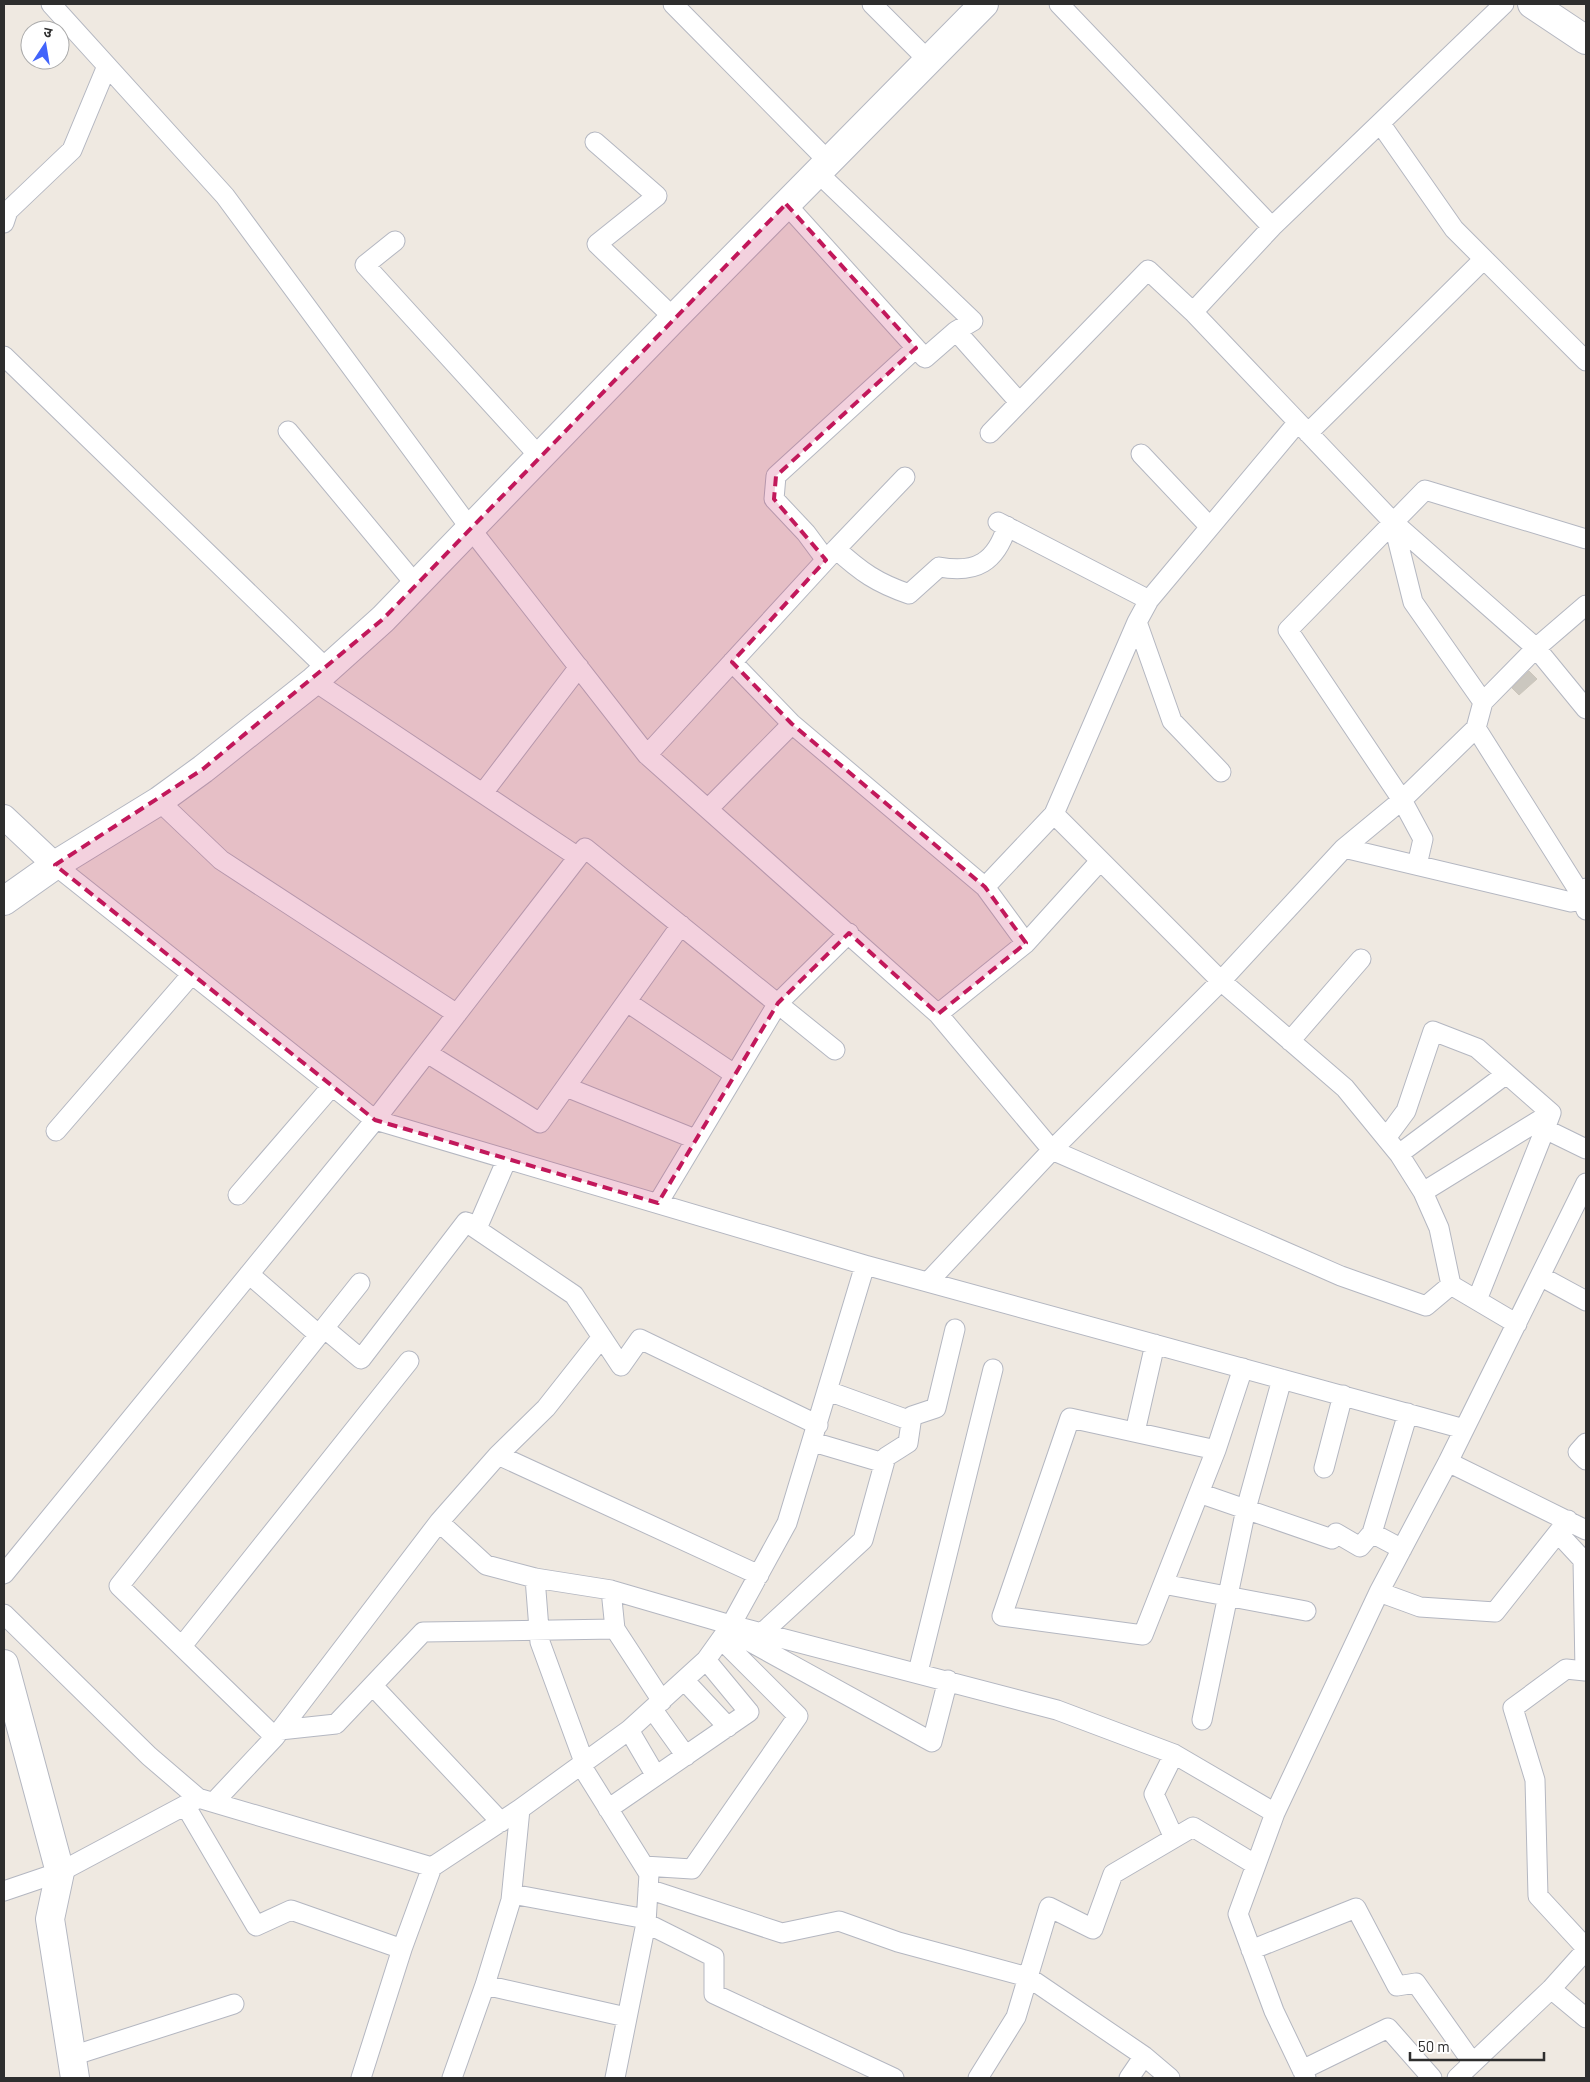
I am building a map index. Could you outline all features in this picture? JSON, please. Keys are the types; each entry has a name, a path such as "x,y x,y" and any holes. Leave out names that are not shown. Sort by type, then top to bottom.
{"main road":[{"path":"4,900 56,865 159,801 203,769 320,675 383,619 539,456 984,4"},
{"path":"1532,4 1586,40"},
{"path":"4,1664 60,1872 50,1919 73,2067"}],"street":[{"path":"51,4 225,196 470,528 647,755 849,932 938,1014 1052,1150 1341,1276 1426,1306 1451,1284"},
{"path":"673,4 822,167 973,321 956,331 925,358 786,204"},
{"path":"872,4 928,60"},
{"path":"1059,4 1272,227"},
{"path":"1194,312 1272,227 1504,4"},
{"path":"4,223 8,211 72,150 107,66"},
{"path":"1380,123 1454,228 1586,361"},
{"path":"595,142 656,196 597,244 674,318"},
{"path":"395,241 365,264 539,456"},
{"path":"985,887 1054,814 1137,622 1150,600 1210,527 1303,427 1484,259"},
{"path":"990,433 1148,270 1194,312 1393,522 1536,648 1586,709"},
{"path":"956,331 1020,402"},
{"path":"916,348 776,476 774,499 806,533 831,554 881,584 909,594 940,567 959,571 982,564 1002,540 1002,524 1150,600"},
{"path":"4,356 320,675 483,793 578,857"},
{"path":"288,432 416,585"},
{"path":"1141,454 1210,527"},
{"path":"647,755 831,554 905,477"},
{"path":"1417,865 1423,839 1402,800 1288,630 1425,490 1586,539"},
{"path":"1393,522 1413,602 1482,702"},
{"path":"929,1281 1052,1150 1221,981 1344,848 1402,800 1476,728 1482,702 1536,648 1586,605"},
{"path":"1137,622 1172,721 1221,772"},
{"path":"732,662 792,724 985,887 1026,943"},
{"path":"483,793 579,668"},
{"path":"708,809 792,724"},
{"path":"1344,848 1571,902 1584,897 1476,728"},
{"path":"159,801 221,860 457,1014"},
{"path":"1054,814 1221,981 1344,1088 1399,1154 1423,1192 1439,1228 1451,1284 1517,1324"},
{"path":"4,817 56,865 375,1120 865,1265 1464,1429"},
{"path":"4,1574 375,1120 584,848 834,1050"},
{"path":"938,1014 1026,943 1100,861"},
{"path":"427,1053 540,1123 681,926"},
{"path":"658,1203 734,1074 778,1004 849,932"},
{"path":"1290,1041 1362,959"},
{"path":"56,1131 192,974"},
{"path":"627,1002 734,1074"},
{"path":"1386,1138 1406,1111 1433,1031 1477,1048 1505,1074 1548,1121 1586,1149"},
{"path":"1399,1154 1505,1074"},
{"path":"238,1195 332,1086"},
{"path":"566,1087 695,1139"},
{"path":"1423,1192 1548,1121"},
{"path":"1477,1300 1548,1121"},
{"path":"466,1222 478,1226 507,1159"},
{"path":"1432,2078 1388,2028 1304,2074 1274,2011 1238,1914 1275,1813 1379,1592 1448,1462 1586,1183"},
{"path":"249,1274 360,1359 466,1222"},
{"path":"466,1222 574,1295 621,1366 640,1339 815,1434 884,1463"},
{"path":"361,2078 402,1949 432,1867 520,1809 628,1730 706,1660 727,1632 787,1523 865,1265"},
{"path":"1540,1276 1586,1301"},
{"path":"278,1733 119,1586 360,1282"},
{"path":"762,1633 863,1540 886,1457 908,1443 912,1416 936,1408 955,1330"},
{"path":"4,1891 60,1872 199,1802 278,1733 439,1522 498,1455 546,1408 602,1337"},
{"path":"1135,1432 1155,1344"},
{"path":"182,1646 409,1361"},
{"path":"918,1672 994,1368"},
{"path":"1216,1450 1070,1418 1002,1616 1143,1635 1216,1450 1243,1368"},
{"path":"1202,1720 1246,1509 1282,1379"},
{"path":"828,1390 911,1422"},
{"path":"1324,1468 1343,1395"},
{"path":"1199,1493 1332,1539 1336,1533 1360,1547 1372,1532 1408,1413"},
{"path":"1586,1443 1578,1452 1586,1460"},
{"path":"498,1455 759,1575"},
{"path":"1448,1462 1563,1527 1586,1530"},
{"path":"439,1522 486,1565 536,1578 611,1590 727,1632 932,1742 948,1680"},
{"path":"1457,2078 1551,1988 1586,1949 1538,1896 1535,1780 1513,1708 1566,1669 1585,1670 1583,1560 1563,1527"},
{"path":"1379,1592 1420,1606 1495,1612 1563,1527"},
{"path":"1372,1532 1402,1549"},
{"path":"536,1578 540,1642 583,1764 608,1810 649,1874 646,1921 615,2078"},
{"path":"1163,1584 1306,1611"},
{"path":"611,1590 615,1629 686,1756"},
{"path":"4,1614 149,1756 199,1802 256,1926 290,1910 402,1949"},
{"path":"278,1733 336,1724 423,1632 615,1629"},
{"path":"727,1632 762,1633 918,1672 1057,1710 1174,1754 1275,1813"},
{"path":"644,1866 692,1869 798,1716 727,1632"},
{"path":"608,1810 749,1712 706,1660"},
{"path":"684,1680 728,1727"},
{"path":"373,1686 501,1822"},
{"path":"628,1730 656,1776"},
{"path":"1174,1754 1154,1794 1174,1838"},
{"path":"199,1802 432,1867"},
{"path":"452,2078 485,1986 512,1894 520,1809"},
{"path":"978,2078 1016,2017 1049,1907 1093,1929 1113,1874 1193,1826 1256,1865"},
{"path":"648,1889 782,1933 840,1921 898,1942 1028,1977 1144,2056 1170,2078"},
{"path":"512,1894 646,1921 714,1957 714,1994 894,2078"},
{"path":"1251,1950 1356,1908 1397,1986 1416,1983 1472,2062"},
{"path":"485,1986 626,2017"},
{"path":"1551,1988 1586,2018"},
{"path":"73,2067 234,2004"},
{"path":"1129,2078 1144,2056"}],"highlighted area":[{"path":"786,204 916,348 776,476 774,499 826,560 732,662 792,724 985,887 1026,943 938,1014 849,933 778,1003 658,1203 375,1120 55,865 203,769 383,619"}],"building":[{"path":"1529,671 1537,679 1519,695 1512,688"}]}
